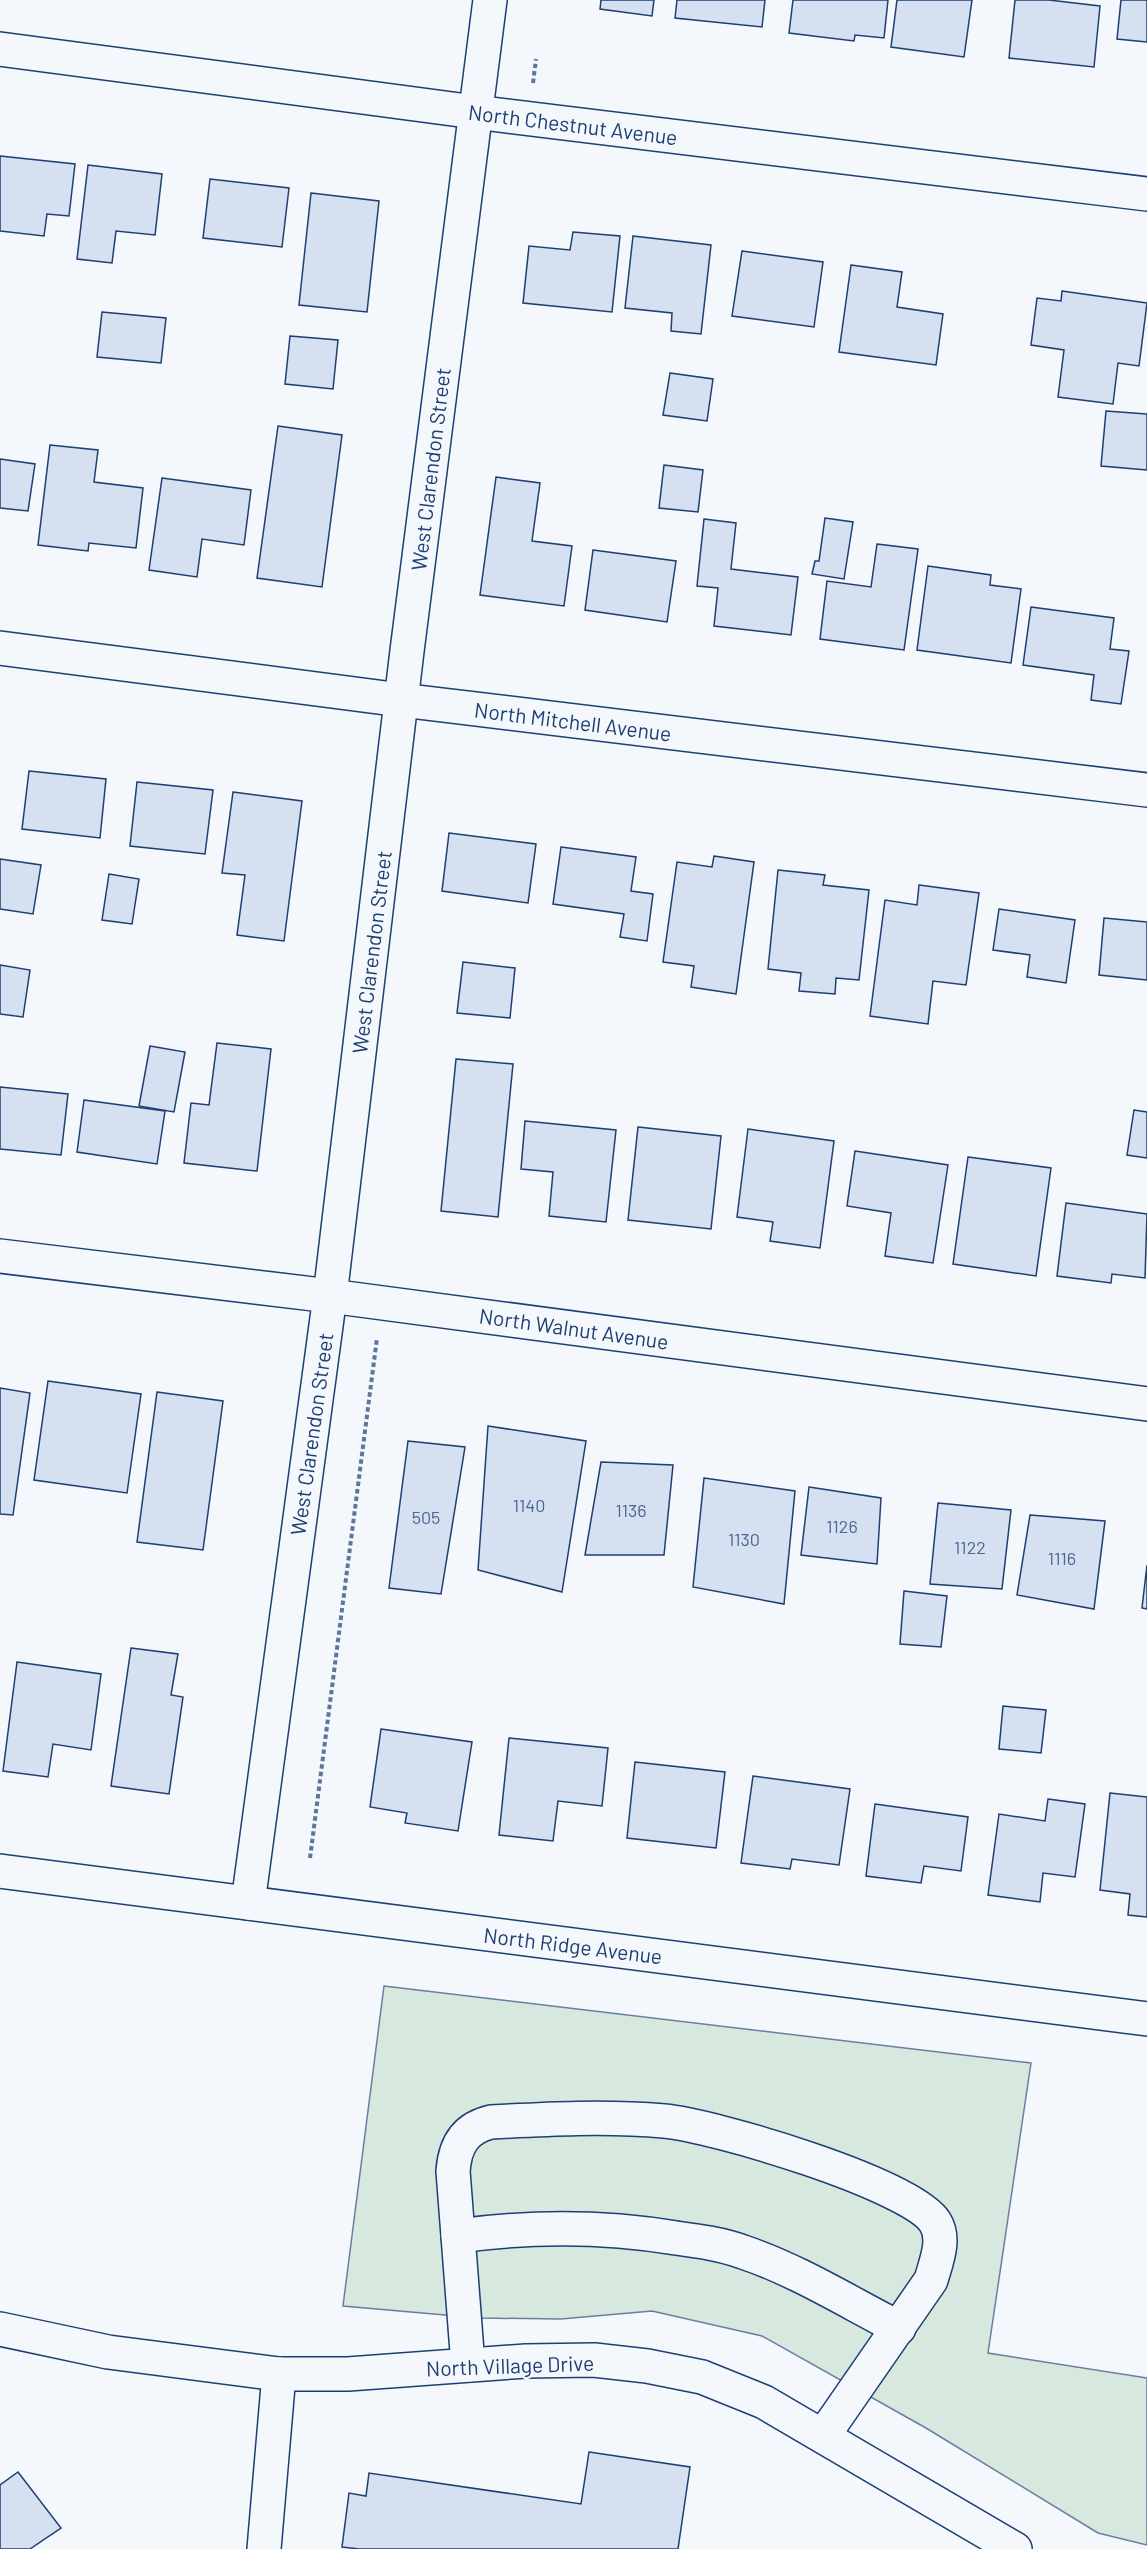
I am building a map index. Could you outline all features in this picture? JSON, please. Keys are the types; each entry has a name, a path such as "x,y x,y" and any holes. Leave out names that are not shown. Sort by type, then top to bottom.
{"street":[{"name":"West Clarendon Street","path":"248,1903 330,1296 401,700 490,0"},
{"name":"North Chestnut Avenue","path":"0,49 476,112 1147,194"},
{"name":"North Mitchell Avenue","path":"0,648 401,700 1147,790"},
{"name":"North Walnut Avenue","path":"0,1256 381,1302 1147,1404"},
{"name":"North Ridge Avenue","path":"0,1871 1147,2019"},
{"path":"468,2365 454,2156 461,2142 475,2125 490,2122 585,2117 666,2121 741,2136 859,2177 926,2212 935,2222 940,2234 938,2257 931,2280 823,2436"},
{"path":"458,2236 511,2230 582,2228 650,2234 709,2243 742,2252 785,2269 898,2328"},
{"name":"North Village Drive","path":"0,2329 108,2352 279,2374 348,2374 526,2361 594,2360 702,2377 764,2402 1015,2549"},
{"path":"264,2549 279,2374"}],"path":[{"path":"310,1858 381,1302"}],"shaded area":[{"path":"384,1986 1031,2063 988,2353 1147,2378 1147,2545 1098,2533 926,2428 762,2336 652,2311 561,2319 479,2318 343,2306"}],"building":[{"path":"601,0 654,0 652,16 600,9"},
{"path":"677,0 765,0 762,27 675,18"},
{"path":"793,0 888,0 884,38 855,35 854,41 789,33"},
{"path":"897,0 972,0 964,57 891,47"},
{"path":"1015,0 1049,0 1100,6 1094,67 1009,58"},
{"path":"1121,0 1147,0 1147,42 1117,39"},
{"path":"0,156 75,164 69,216 47,214 44,236 0,231"},
{"path":"88,165 162,174 155,235 116,231 112,263 77,259"},
{"path":"210,179 289,188 282,247 203,238"},
{"path":"311,193 379,201 367,312 299,305"},
{"path":"573,232 620,236 612,312 523,303 529,246 570,250"},
{"path":"633,236 711,245 701,334 671,331 672,313 625,308"},
{"path":"742,251 823,262 814,327 732,316"},
{"path":"851,265 902,272 897,307 943,314 936,365 839,352"},
{"path":"1062,291 1147,303 1139,366 1118,363 1113,404 1058,397 1064,350 1031,345 1037,298 1061,301"},
{"path":"102,312 166,318 161,363 97,357"},
{"path":"290,336 338,340 333,389 285,384"},
{"path":"670,373 713,379 707,421 663,415"},
{"path":"1106,411 1147,414 1147,470 1101,466"},
{"path":"278,426 342,435 322,587 257,578"},
{"path":"50,445 98,450 94,482 143,488 136,548 89,543 88,551 38,545"},
{"path":"0,459 35,464 28,511 0,508"},
{"path":"664,465 703,470 698,512 659,508"},
{"path":"496,477 540,483 532,541 572,546 564,606 480,595"},
{"path":"162,478 251,490 244,545 202,539 197,577 149,570"},
{"path":"825,518 853,522 844,579 812,574 815,561 819,561"},
{"path":"704,519 736,523 731,569 798,577 791,635 714,626 718,588 697,586"},
{"path":"877,544 918,549 904,650 820,639 827,581 871,587"},
{"path":"593,550 676,561 667,622 585,610"},
{"path":"928,566 991,575 990,585 1021,589 1011,663 917,650"},
{"path":"1031,607 1114,618 1110,649 1129,651 1121,704 1091,700 1094,675 1023,665"},
{"path":"29,771 106,779 100,838 22,829"},
{"path":"137,782 213,790 205,854 130,846"},
{"path":"233,792 302,801 284,941 237,935 245,875 222,873"},
{"path":"449,833 536,844 528,903 442,891"},
{"path":"561,847 636,857 631,891 653,894 647,941 620,937 624,914 553,904"},
{"path":"714,856 754,862 736,994 691,987 694,966 663,962 677,862 712,867"},
{"path":"0,859 41,865 33,914 0,909"},
{"path":"778,870 825,875 823,885 869,890 859,980 836,978 835,994 799,991 801,973 768,969"},
{"path":"109,874 139,879 132,924 102,920"},
{"path":"919,885 979,893 966,985 933,981 928,1024 870,1016 885,900 917,905"},
{"path":"999,909 1075,920 1066,983 1027,977 1030,955 993,950"},
{"path":"1104,918 1147,922 1147,980 1099,975"},
{"path":"463,962 515,968 510,1018 457,1013"},
{"path":"0,965 30,970 23,1017 0,1014"},
{"path":"217,1043 271,1049 257,1171 184,1163 191,1103 209,1105"},
{"path":"150,1046 185,1052 174,1112 139,1106"},
{"path":"456,1059 513,1064 498,1217 441,1211"},
{"path":"0,1087 68,1094 61,1155 0,1149"},
{"path":"84,1100 165,1111 157,1164 77,1152"},
{"path":"1134,1110 1147,1112 1147,1158 1127,1155"},
{"path":"525,1121 616,1130 606,1222 549,1216 553,1172 521,1169"},
{"path":"638,1127 721,1136 711,1229 628,1220"},
{"path":"748,1129 834,1141 820,1248 770,1241 773,1222 737,1217"},
{"path":"855,1151 948,1165 933,1263 885,1256 891,1213 847,1206"},
{"path":"968,1157 1051,1168 1036,1276 953,1264"},
{"path":"1066,1203 1147,1214 1145,1278 1112,1274 1111,1283 1057,1276"},
{"path":"48,1381 141,1394 127,1493 34,1480"},
{"path":"0,1388 30,1393 13,1515 0,1514"},
{"path":"157,1392 223,1401 203,1550 137,1542"},
{"path":"488,1426 586,1441 562,1592 478,1570"},
{"path":"408,1441 465,1447 441,1594 389,1588"},
{"path":"601,1462 673,1465 664,1555 585,1555"},
{"path":"704,1478 795,1491 784,1604 693,1587"},
{"path":"809,1487 881,1498 877,1564 801,1555"},
{"path":"938,1503 1011,1510 1002,1589 930,1584"},
{"path":"1030,1515 1105,1521 1094,1609 1017,1595"},
{"path":"1147,1565 1147,1609 1142,1608"},
{"path":"904,1591 947,1596 941,1647 900,1644"},
{"path":"131,1648 178,1654 171,1695 183,1697 169,1794 111,1786"},
{"path":"17,1662 101,1674 91,1750 53,1744 48,1777 3,1771"},
{"path":"1003,1706 1046,1710 1041,1753 999,1749"},
{"path":"381,1729 472,1742 458,1831 405,1823 407,1813 370,1807"},
{"path":"509,1738 608,1748 602,1806 558,1801 553,1841 499,1835"},
{"path":"635,1762 725,1772 716,1848 627,1838"},
{"path":"753,1776 850,1789 839,1865 792,1859 790,1869 741,1863"},
{"path":"1110,1793 1147,1797 1147,1917 1128,1915 1130,1894 1100,1890"},
{"path":"1048,1799 1085,1804 1075,1877 1043,1873 1040,1902 988,1895 999,1814 1045,1821"},
{"path":"875,1804 968,1817 961,1871 924,1866 921,1883 866,1876"},
{"path":"589,2452 690,2467 678,2549 359,2549 342,2547 349,2493 366,2496 369,2473 581,2504"},
{"path":"18,2472 61,2528 30,2549 0,2549 0,2485"}]}
